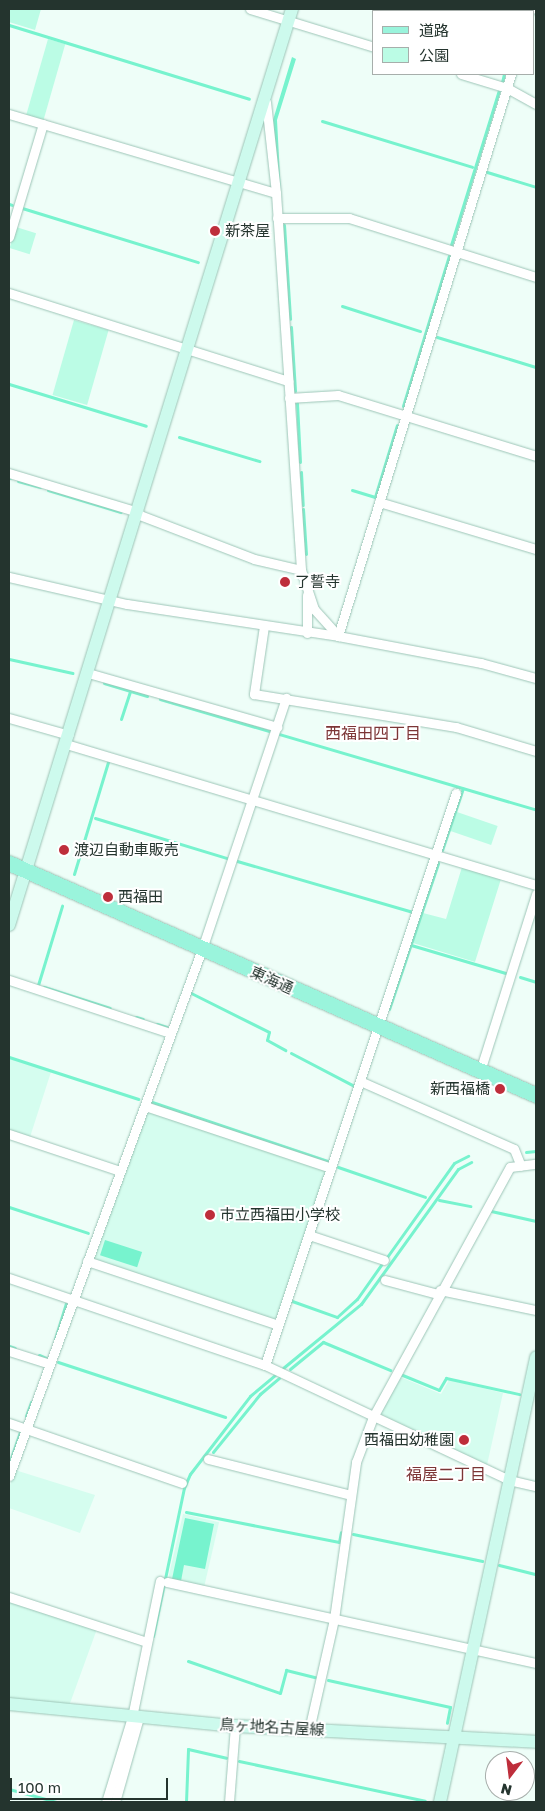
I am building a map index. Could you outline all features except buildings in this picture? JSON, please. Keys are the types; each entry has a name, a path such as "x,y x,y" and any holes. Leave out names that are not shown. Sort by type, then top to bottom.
{"main road":[{"name":"東海通","path":"9,863 480,1072 536,1095"}],"street":[{"path":"250,9 291,15 372,46"},
{"path":"9,925 28,871 291,15"},
{"path":"464,75 507,88 536,104"},
{"path":"338,636 511,75"},
{"path":"265,97 276,193 301,570 307,594 314,609 338,636"},
{"path":"9,114 238,184 276,193"},
{"path":"9,237 43,124"},
{"path":"277,218 349,218 536,277"},
{"path":"9,294 288,381"},
{"path":"289,398 338,395 536,456"},
{"path":"9,473 137,513 254,559 301,570"},
{"path":"379,502 536,549"},
{"path":"9,577 111,600 264,626 338,636 480,663 536,678"},
{"path":"307,594 307,632"},
{"path":"264,626 254,694 456,727 536,751"},
{"path":"88,673 275,731"},
{"path":"9,1476 202,949 286,698"},
{"path":"9,718 68,740 253,800 536,885"},
{"path":"265,1365 456,793"},
{"path":"480,1072 536,894"},
{"path":"9,980 170,1033"},
{"path":"360,1081 514,1149 521,1166"},
{"path":"145,1106 331,1168"},
{"path":"9,1134 120,1171"},
{"path":"309,1730 334,1619 356,1462 373,1417 439,1292 510,1167 536,1164"},
{"path":"308,1235 384,1260"},
{"path":"87,1262 278,1325"},
{"path":"9,1278 265,1365 509,1480 536,1486"},
{"path":"385,1280 536,1310"},
{"path":"9,1351 50,1364"},
{"path":"440,1802 536,1357"},
{"path":"9,1423 182,1482"},
{"path":"208,1459 352,1495"},
{"path":"115,1802 136,1717 147,1642 164,1582 536,1663"},
{"path":"9,1597 147,1642"},
{"name":"鳥ヶ地名古屋線","path":"9,1704 235,1726 536,1742"},
{"path":"106,1802 136,1717"},
{"path":"229,1802 235,1726"}],"shaded area":[{"path":"292,57 296,59 277,120 282,214 280,214 273,120"},
{"path":"9,1058 51,1072 30,1137 9,1130"},
{"name":"市立西福田小学校","path":"150,1111 326,1170 276,1320 94,1259 145,1115"},
{"path":"105,1240 142,1252 137,1267 100,1255"},
{"name":"西福田幼稚園","path":"398,1376 441,1394 449,1380 503,1393 487,1465 382,1415 380,1410"},
{"path":"15,1470 95,1495 80,1533 9,1508 9,1488"},
{"path":"183,1514 219,1522 204,1588 168,1579"},
{"path":"185,1518 214,1524 205,1569 184,1565 181,1581 172,1579"},
{"path":"9,1600 97,1629 69,1706 9,1700"}],"green space":[{"path":"10,9 41,9 35,30 9,22"},
{"path":"48,39 65,44 44,120 26,115"},
{"path":"16,227 36,233 30,254 10,248"},
{"path":"74,320 109,330 87,405 53,395"},
{"path":"457,812 498,826 491,845 450,831"},
{"path":"462,867 501,879 475,962 413,943 423,913 446,919"}],"waterway":[{"path":"9,25 249,99"},
{"path":"502,82 504,75"},
{"path":"451,245 499,90"},
{"path":"322,121 472,167"},
{"path":"487,172 536,187"},
{"path":"22,208 198,262"},
{"path":"284,225 290,319"},
{"path":"403,406 449,256"},
{"path":"342,306 420,331"},
{"path":"291,327 295,391"},
{"path":"437,337 536,367"},
{"path":"9,384 146,426"},
{"path":"297,403 300,462"},
{"path":"352,490 375,497 397,425"},
{"path":"179,437 259,461"},
{"path":"301,472 303,505"},
{"path":"18,481 40,487"},
{"path":"48,490 121,512"},
{"path":"303,509 306,554"},
{"path":"9,659 72,673"},
{"path":"104,683 147,696"},
{"path":"121,719 130,691"},
{"path":"160,699 536,810"},
{"path":"74,874 108,762"},
{"path":"442,850 463,788"},
{"path":"95,818 227,858"},
{"path":"237,861 413,912"},
{"path":"389,1009 438,863"},
{"path":"38,985 62,906"},
{"path":"411,945 509,974"},
{"path":"520,977 536,982"},
{"path":"44,987 110,1008"},
{"path":"191,993 269,1032 267,1040 285,1050"},
{"path":"136,1017 143,1019"},
{"path":"157,1024 167,1027"},
{"path":"291,1053 354,1086"},
{"path":"9,1057 138,1099"},
{"path":"152,1102 327,1161"},
{"path":"526,1152 536,1151"},
{"path":"387,1257 454,1163 468,1156"},
{"path":"283,1368 361,1304 458,1169 471,1162"},
{"path":"338,1167 425,1197"},
{"path":"439,1200 470,1206"},
{"path":"9,1207 88,1233"},
{"path":"491,1211 536,1221"},
{"path":"292,1301 337,1317 357,1299 381,1265"},
{"path":"55,1339 66,1304"},
{"path":"290,1369 323,1342 390,1370"},
{"path":"9,1346 15,1348"},
{"path":"39,1355 46,1358"},
{"path":"58,1362 225,1417"},
{"path":"153,1636 184,1488 190,1474 250,1396 276,1374"},
{"path":"400,1374 439,1390 446,1378 519,1394"},
{"path":"213,1452 260,1394 279,1378"},
{"path":"26,1416 31,1402"},
{"path":"9,1464 20,1432"},
{"path":"186,1512 339,1542 341,1532"},
{"path":"353,1534 482,1561"},
{"path":"499,1565 536,1574"},
{"path":"188,1661 280,1693 286,1670 315,1677"},
{"path":"328,1680 450,1707 447,1723"},
{"path":"186,1802 188,1749 226,1758"},
{"path":"239,1761 425,1801"},
{"path":"9,1789 57,1802"}],"place":[{"name":"新茶屋","path":"215,231"},
{"name":"了誓寺","path":"285,582"},
{"name":"渡辺自動車販売","path":"64,850"},
{"name":"西福田","path":"108,897"},
{"name":"新西福橋","path":"500,1089"},
{"name":"市立西福田小学校","path":"210,1215"},
{"name":"西福田幼稚園","path":"464,1440"}],"district":[{"name":"西福田四丁目","path":"373,733"},
{"name":"福屋二丁目","path":"446,1474"}]}
